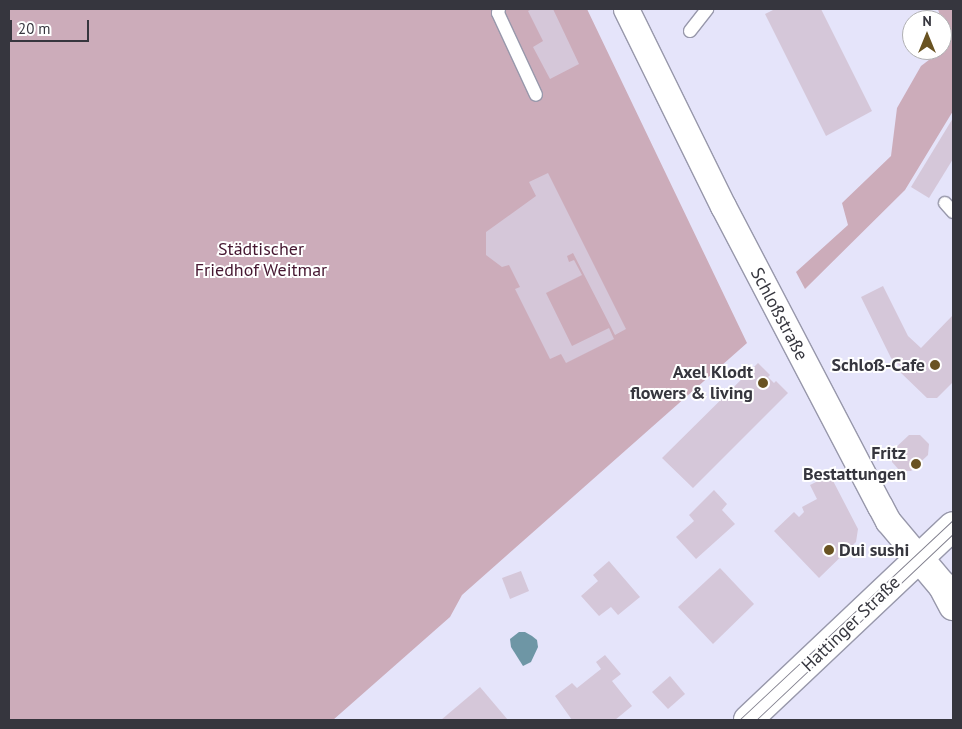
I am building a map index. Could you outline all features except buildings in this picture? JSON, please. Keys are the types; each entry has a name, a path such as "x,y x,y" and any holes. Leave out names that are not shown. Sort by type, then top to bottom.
{"main road":[{"name":"Hattinger Straße","path":"748,720 953,526"},
{"name":"Schloßstraße","path":"919,558 942,585 953,606"}],"street":[{"name":"Schloßstraße","path":"626,9 753,264 884,514 919,558"}],"lane":[{"path":"499,9 498,14 536,95"},
{"path":"690,31 708,9"}],"green space":[{"name":"Städtischer Friedhof Weitmar","path":"9,9 587,9 747,343 462,595 450,617 333,720 9,720"},
{"path":"953,9 953,111 905,190 805,289 796,272 848,225 842,203 891,156 897,108 921,66 929,60 952,60 952,10 938,10"}],"water":[{"path":"519,632 525,632 532,636 537,640 538,647 531,662 523,666 511,647 510,639"}],"tram line":[{"path":"739,720 953,520"},
{"path":"756,720 953,534"}],"place":[{"name":"Schloß-Cafe","path":"935,365"},
{"name":"Axel Klodt flowers & living","path":"763,383"},
{"name":"Fritz Bestattungen","path":"916,464"},
{"name":"Dui sushi","path":"829,550"}]}
